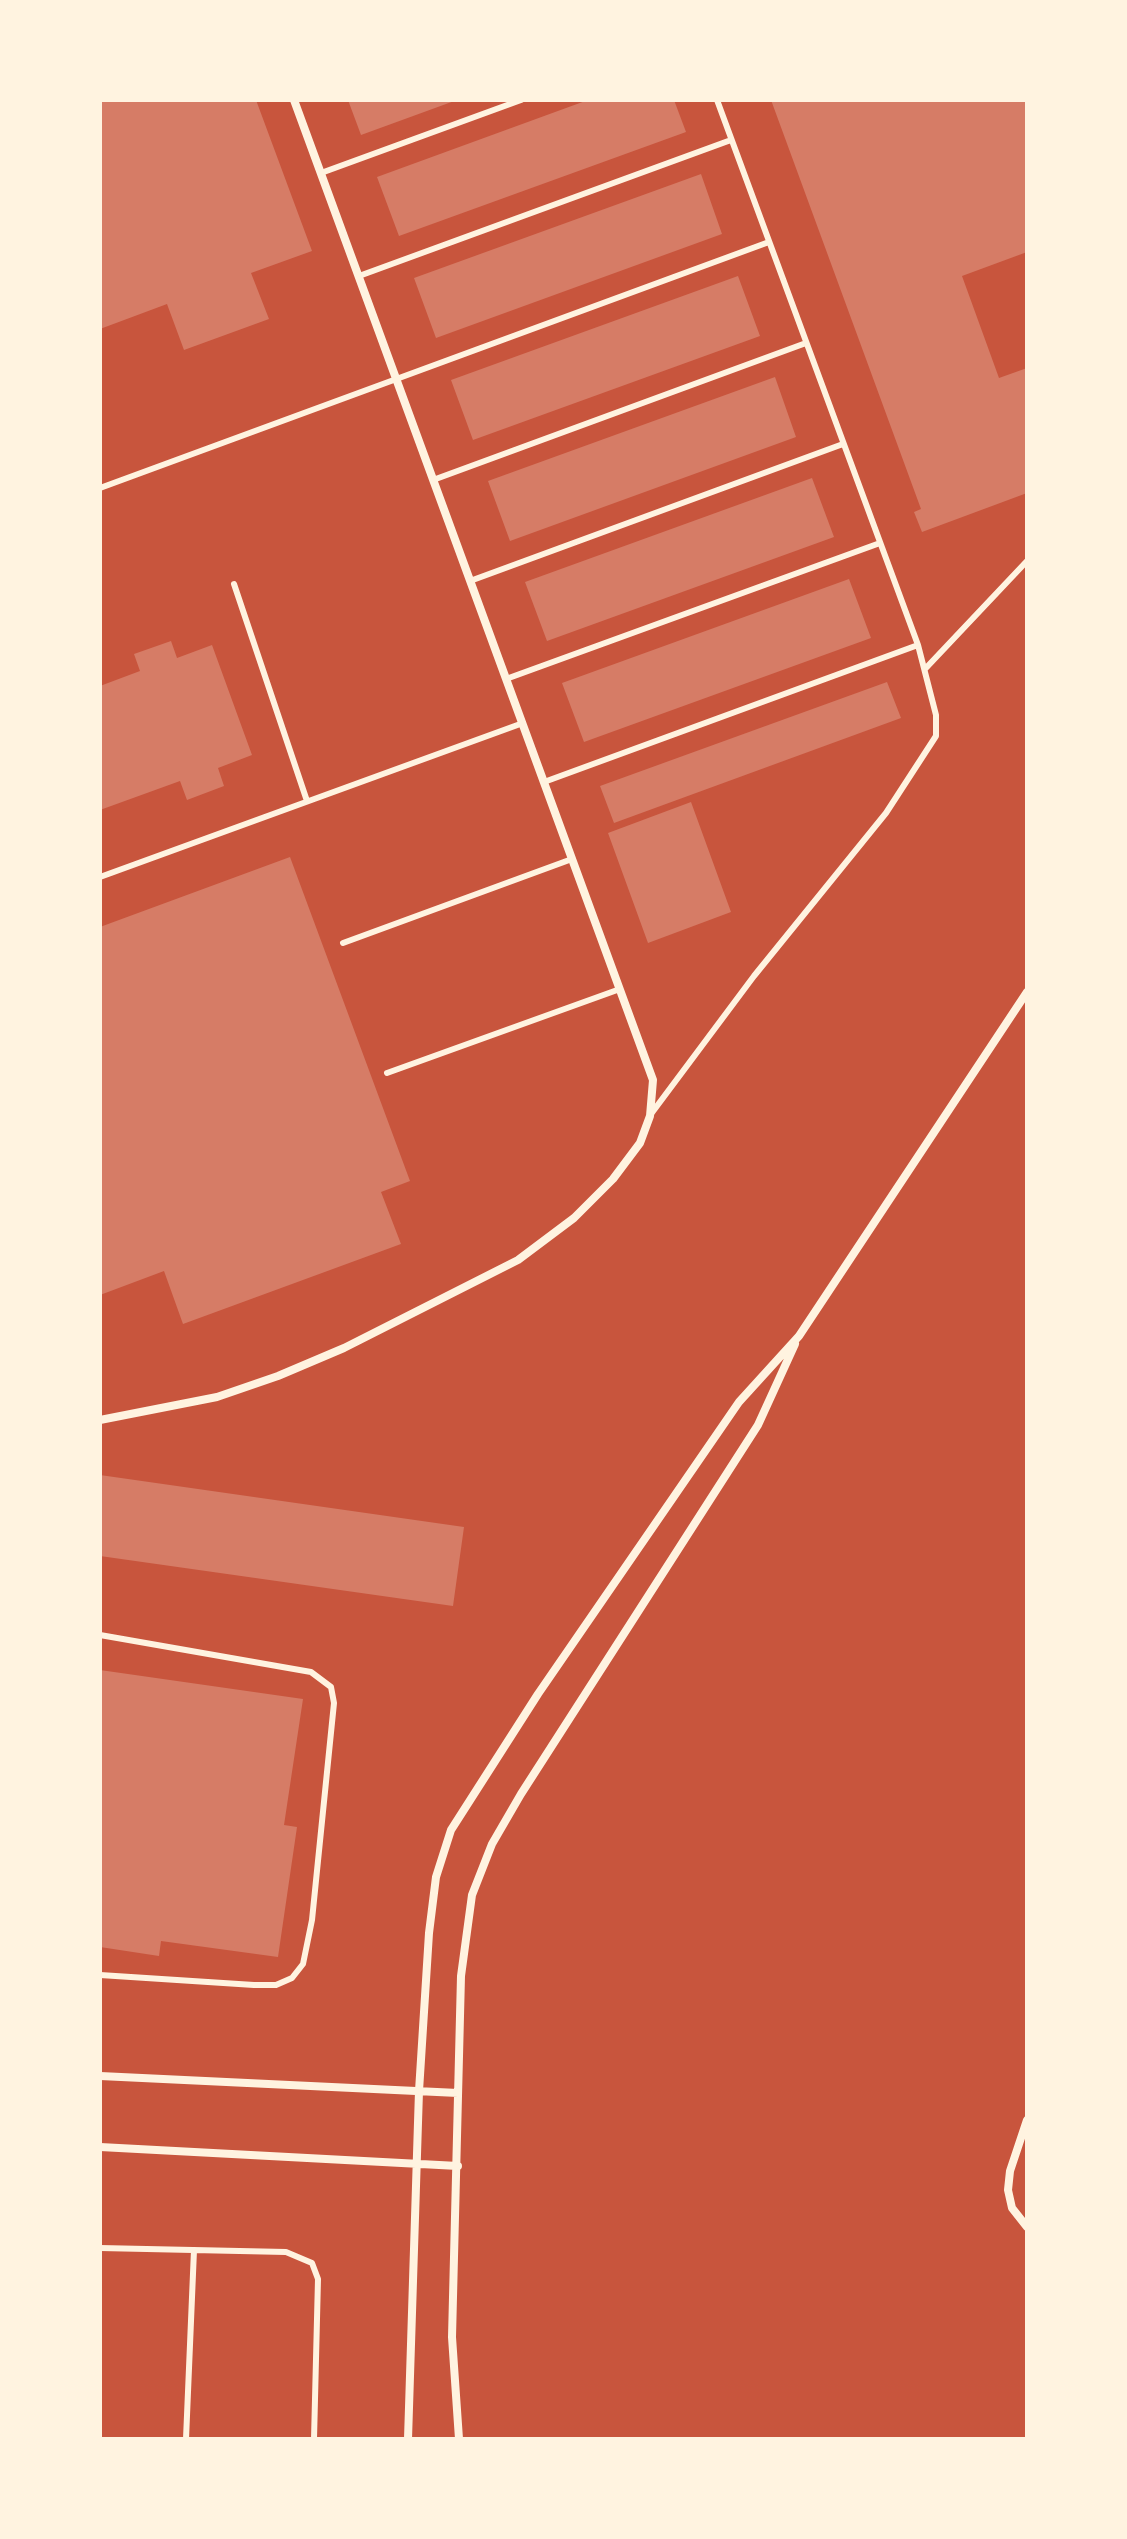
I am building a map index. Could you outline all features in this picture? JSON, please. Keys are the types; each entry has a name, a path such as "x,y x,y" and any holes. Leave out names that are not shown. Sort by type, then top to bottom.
{"street":[{"path":"100,1420 217,1397 278,1376 344,1348 518,1260 574,1218 613,1179 640,1143 650,1116 653,1080 294,100"},
{"path":"408,2439 419,2091 431,1919 436,1877 451,1830 538,1694 739,1402 799,1336 1027,992"},
{"path":"459,2439 452,2337 461,1976 472,1895 492,1844 758,1425 799,1336"},
{"path":"100,2076 458,2093"},
{"path":"1027,2120 1010,2171 1008,2190 1012,2208 1027,2227"},
{"path":"100,2147 458,2166"}],"lane":[{"path":"321,173 521,100"},
{"path":"650,1116 754,976 886,813 926,756 936,736 936,715 918,645 717,100"},
{"path":"359,276 731,140"},
{"path":"100,488 769,242"},
{"path":"433,480 806,343"},
{"path":"470,581 843,444"},
{"path":"506,679 880,543"},
{"path":"925,669 1027,561"},
{"path":"234,584 307,801"},
{"path":"544,782 918,645"},
{"path":"100,877 523,723"},
{"path":"343,943 572,859"},
{"path":"387,1073 620,989"},
{"path":"100,1635 311,1672 331,1687 334,1703 312,1920 303,1964 292,1978 276,1985 254,1985 100,1975"},
{"path":"100,2248 286,2252 312,2263 318,2279 314,2439"},
{"path":"186,2439 194,2250"}],"building":[{"path":"100,100 256,100 312,251 251,273 269,319 184,350 167,304 100,329"},
{"path":"348,100 457,100 361,135"},
{"path":"588,100 674,100 686,132 399,236 377,177"},
{"path":"771,100 1027,100 1027,252 962,276 999,378 1027,368 1027,493 922,532 914,512 921,509"},
{"path":"701,174 722,234 436,338 414,278"},
{"path":"738,276 760,336 473,440 451,380"},
{"path":"775,377 796,437 510,541 488,481"},
{"path":"812,478 834,537 547,641 525,582"},
{"path":"849,579 871,638 584,742 562,683"},
{"path":"171,641 177,658 212,645 252,755 218,768 224,786 187,800 180,781 100,810 100,686 140,671 134,654"},
{"path":"887,682 901,718 614,823 600,786"},
{"path":"691,802 731,912 648,943 608,833"},
{"path":"290,857 410,1181 381,1192 401,1244 183,1324 164,1271 100,1295 100,927"},
{"path":"100,1475 464,1527 453,1606 100,1556"},
{"path":"100,1670 303,1699 284,1825 297,1827 278,1957 161,1941 159,1956 100,1947"}]}
